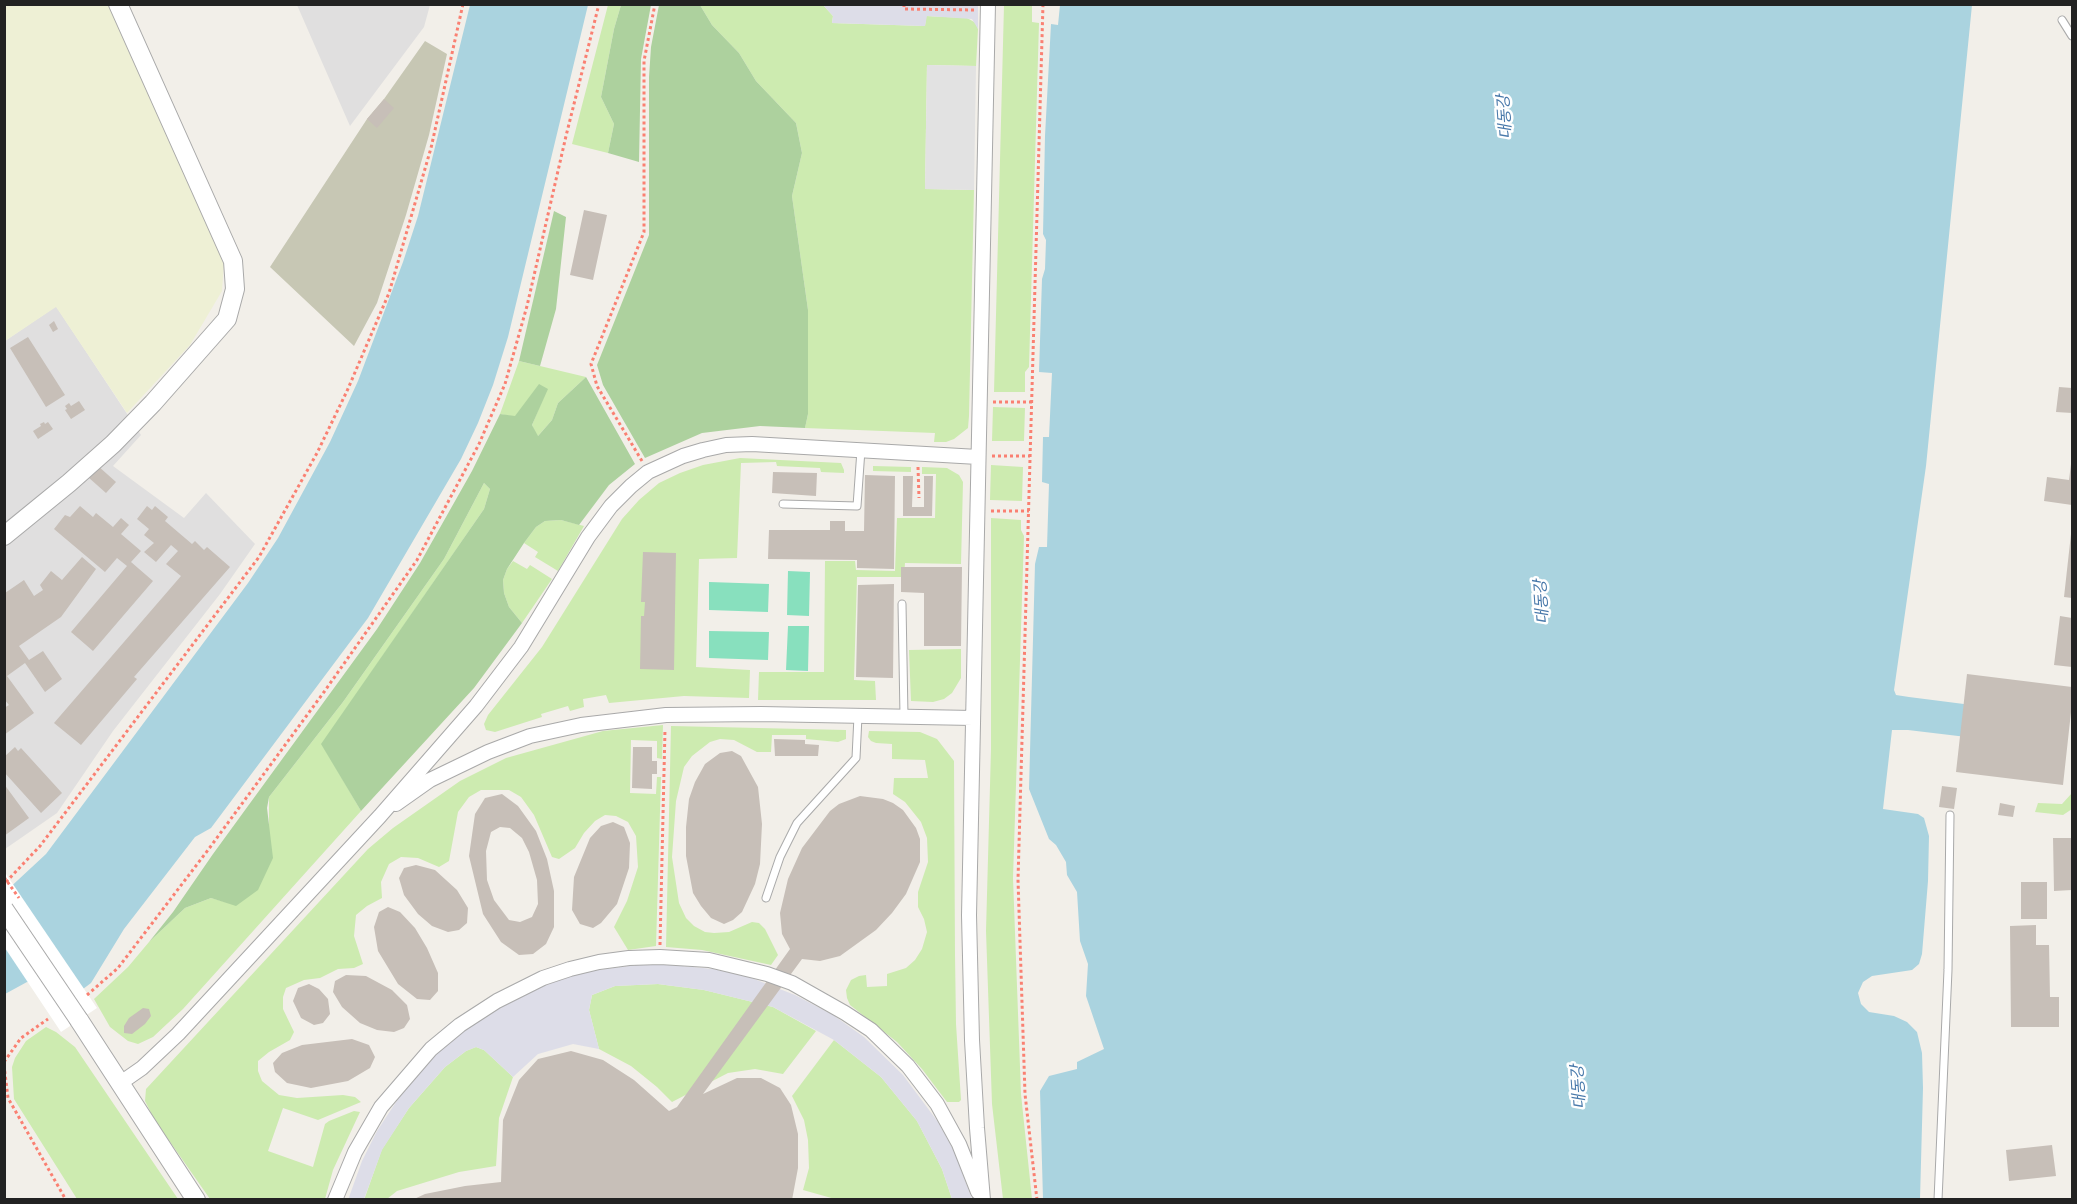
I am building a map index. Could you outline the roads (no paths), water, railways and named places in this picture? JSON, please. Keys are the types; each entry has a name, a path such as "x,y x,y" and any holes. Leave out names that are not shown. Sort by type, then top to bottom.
{"street":[{"path":"4,536 87,468 153,403 227,319 236,289 233,261 118,4"},
{"path":"982,1200 972,1040 969,915 988,7"},
{"path":"119,1084 142,1068 178,1034 380,816 476,706 521,647 588,537 611,506 648,472 683,456 726,445 752,444 978,457"},
{"path":"380,816 430,780 462,764 530,736 581,725 666,716 760,714 973,717"},
{"path":"4,909 196,1200"},
{"path":"335,1200 355,1152 381,1107 431,1049 460,1025 497,1001 543,978 599,962 660,957 709,960 767,974 792,983 871,1030 908,1066 937,1104 959,1144 982,1200"}],"lane":[{"path":"2062,20 2073,36"},
{"path":"783,504 857,506 861,450"},
{"path":"902,604 904,716"},
{"path":"766,898 780,857 797,823 856,758 858,716"},
{"path":"1938,1200 1948,970 1950,815"}],"water":[{"path":"470,5 588,5 508,337 478,423 461,459 368,618 211,828 195,837 124,929 91,983 83,989 27,982 5,994 4,893 46,854 248,583 278,538 330,442 358,381 418,216"},
{"name":"대동강","path":"1060,5 1972,5 1926,466 1894,690 1896,695 2003,709 2000,741 1892,730 1883,809 1918,814 1924,818 1929,836 1922,954 1919,964 1912,970 1872,976 1863,982 1858,993 1861,1004 1869,1012 1894,1016 1907,1022 1917,1032 1922,1053 1923,1088 1920,1199 1043,1199 1040,1091 1049,1076 1077,1069 1077,1062 1104,1049 1086,996 1088,964 1080,941 1077,892 1067,875 1066,862 1056,845 1049,839 1029,789 1035,564 1039,547 1047,547 1049,484 1042,482 1043,437 1049,437 1052,373 1039,372 1042,279 1045,269 1046,240 1043,234 1045,136 1051,24 1058,25"}]}
